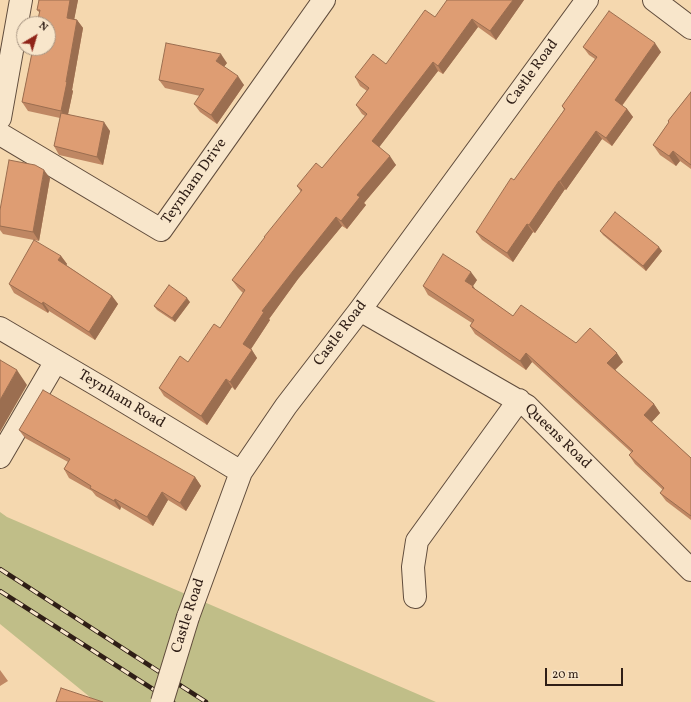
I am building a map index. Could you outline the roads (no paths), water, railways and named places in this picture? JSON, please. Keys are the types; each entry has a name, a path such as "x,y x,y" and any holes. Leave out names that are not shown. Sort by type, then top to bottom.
{"street":[{"path":"0,118 20,0"},
{"name":"Teynham Drive","path":"0,134 161,230 324,0"},
{"name":"Castle Road","path":"162,702 188,617 241,472 286,406 360,310 587,0"},
{"path":"654,0 691,28"},
{"name":"Queens Road","path":"360,310 519,400 527,406 691,570"},
{"name":"Teynham Road","path":"0,328 241,472"},
{"path":"0,457 56,361"},
{"path":"415,597 413,567 417,541 519,400"}],"railway":[{"path":"0,569 206,702"},
{"path":"0,591 173,702"}]}
